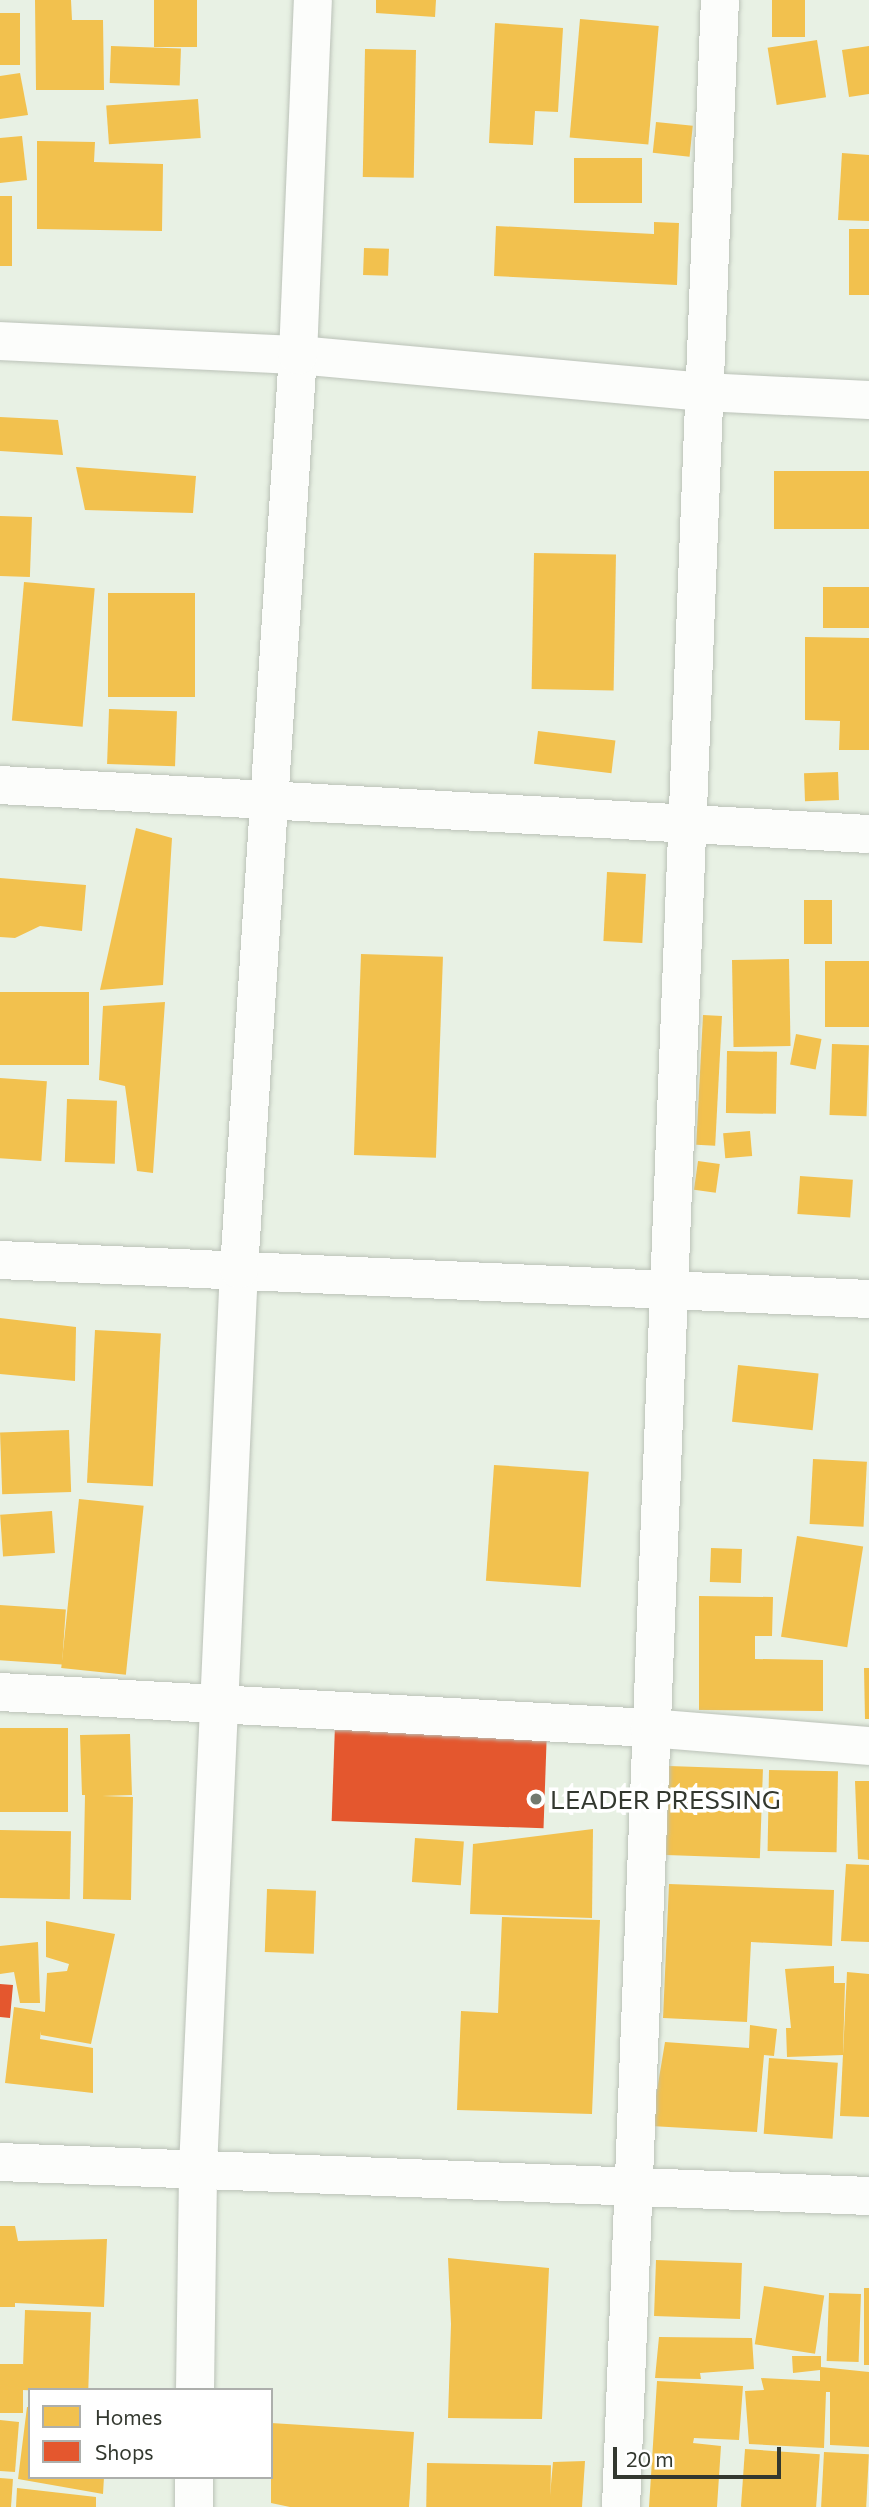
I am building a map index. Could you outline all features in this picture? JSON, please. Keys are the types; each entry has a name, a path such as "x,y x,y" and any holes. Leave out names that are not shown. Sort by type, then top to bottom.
{"street":[{"path":"195,2388 198,2168 239,1269 267,799 298,355 313,0"},
{"path":"621,2507 720,0"},
{"path":"0,341 298,355 704,392 869,400"},
{"path":"0,785 869,834"},
{"path":"0,1260 869,1299"},
{"path":"0,1692 650,1728 869,1746"},
{"path":"0,2162 869,2196"},
{"path":"194,2479 194,2507"}],"building: Homes":[{"path":"35,0 71,0 72,20 103,20 104,90 36,90"},
{"path":"154,0 197,0 197,47 154,47"},
{"path":"376,0 436,0 435,17 376,13"},
{"path":"772,0 805,0 805,37 772,37"},
{"path":"0,13 20,13 20,65 0,65"},
{"path":"580,19 659,26 648,144 570,138"},
{"path":"495,23 563,28 558,112 535,111 533,145 489,143"},
{"path":"817,40 826,97 777,105 768,48"},
{"path":"111,46 181,48 180,85 110,83"},
{"path":"869,46 869,94 849,97 842,50"},
{"path":"365,49 416,50 414,178 363,177"},
{"path":"20,73 28,115 0,119 0,76"},
{"path":"198,99 201,138 109,144 106,105"},
{"path":"656,122 693,126 690,157 653,153"},
{"path":"22,136 27,180 0,183 0,138"},
{"path":"37,141 95,142 94,162 163,164 162,231 37,229"},
{"path":"842,153 869,155 869,221 838,220"},
{"path":"574,158 642,158 642,203 574,203"},
{"path":"0,196 12,196 12,266 0,266"},
{"path":"654,222 679,223 677,285 494,276 496,226 654,234"},
{"path":"849,229 869,229 869,295 849,295"},
{"path":"364,248 389,249 388,276 363,275"},
{"path":"0,417 58,420 63,455 0,451"},
{"path":"76,467 196,476 193,513 85,510"},
{"path":"774,471 869,471 869,529 774,529"},
{"path":"0,516 32,517 30,577 0,576"},
{"path":"534,553 616,554 614,690 532,689"},
{"path":"24,582 95,588 83,727 12,720"},
{"path":"823,587 869,587 869,628 823,628"},
{"path":"108,593 195,593 195,697 108,697"},
{"path":"805,637 869,638 869,750 839,750 840,721 805,720"},
{"path":"109,709 177,711 175,766 107,764"},
{"path":"538,731 615,741 611,773 534,764"},
{"path":"838,772 839,800 805,801 804,773"},
{"path":"136,828 172,838 163,985 100,990"},
{"path":"607,872 646,874 642,943 603,941"},
{"path":"0,878 86,885 82,931 40,926 15,938 0,937"},
{"path":"804,900 832,900 832,944 804,944"},
{"path":"361,954 443,957 436,1158 354,1155"},
{"path":"789,959 791,1046 734,1047 732,960"},
{"path":"825,961 869,961 869,1027 825,1027"},
{"path":"0,992 89,992 89,1065 0,1065"},
{"path":"165,1002 153,1173 137,1171 125,1086 99,1080 103,1006"},
{"path":"703,1015 722,1016 715,1146 696,1145"},
{"path":"796,1034 822,1039 816,1069 790,1064"},
{"path":"832,1044 869,1045 866,1116 830,1115"},
{"path":"727,1051 777,1052 776,1114 726,1113"},
{"path":"0,1078 47,1081 41,1161 0,1158"},
{"path":"67,1099 117,1101 115,1164 65,1162"},
{"path":"750,1131 752,1156 725,1158 723,1133"},
{"path":"698,1161 720,1164 716,1193 694,1190"},
{"path":"800,1176 853,1180 850,1218 797,1214"},
{"path":"0,1318 76,1327 75,1381 0,1374"},
{"path":"95,1330 161,1333 153,1486 87,1483"},
{"path":"738,1365 819,1373 813,1430 732,1422"},
{"path":"69,1430 71,1492 2,1494 0,1432"},
{"path":"813,1459 867,1462 864,1527 810,1524"},
{"path":"494,1465 589,1472 581,1587 486,1581"},
{"path":"79,1499 144,1506 126,1675 61,1668"},
{"path":"52,1511 55,1553 3,1557 0,1515"},
{"path":"797,1536 863,1546 847,1647 781,1637"},
{"path":"711,1548 742,1549 741,1583 710,1582"},
{"path":"699,1596 773,1597 772,1636 755,1636 755,1659 823,1660 823,1711 699,1710"},
{"path":"0,1605 66,1610 62,1664 0,1660"},
{"path":"864,1668 869,1668 869,1719 865,1719"},
{"path":"0,1728 68,1728 68,1812 0,1812"},
{"path":"130,1734 132,1795 102,1796 133,1797 131,1900 83,1899 85,1795 82,1795 80,1735"},
{"path":"669,1766 763,1769 760,1858 666,1855"},
{"path":"769,1770 838,1771 837,1852 768,1851"},
{"path":"855,1781 869,1781 869,1860 858,1859"},
{"path":"593,1829 592,1918 470,1914 473,1844"},
{"path":"0,1830 71,1831 70,1899 0,1898"},
{"path":"415,1838 464,1841 461,1885 412,1882"},
{"path":"846,1864 869,1865 869,1942 841,1941"},
{"path":"669,1884 834,1890 832,1946 751,1942 747,2022 663,2018"},
{"path":"267,1889 316,1891 314,1954 265,1952"},
{"path":"502,1917 600,1920 592,2114 457,2110 461,2011 498,2013"},
{"path":"46,1921 115,1934 91,2044 41,2035 41,2031 40,2039 93,2048 93,2093 5,2083 14,2007 45,2012 47,1973 67,1971 69,1964 46,1957"},
{"path":"38,1942 40,2003 20,2003 14,1972 0,1974 0,1946"},
{"path":"834,1966 834,1983 845,1983 843,2055 787,2057 786,2028 791,2028 785,1969"},
{"path":"847,1972 869,1974 869,2117 840,2116"},
{"path":"750,2025 777,2029 774,2056 764,2055 757,2132 651,2126 665,2042 749,2048"},
{"path":"769,2058 838,2063 833,2139 764,2134"},
{"path":"0,2226 15,2226 18,2241 107,2239 104,2307 15,2303 15,2307 0,2307"},
{"path":"448,2258 549,2268 542,2419 448,2418 451,2324"},
{"path":"656,2260 742,2263 740,2319 654,2316"},
{"path":"764,2286 824,2296 815,2354 755,2344"},
{"path":"864,2288 869,2288 869,2365 864,2365"},
{"path":"829,2293 861,2294 859,2362 827,2361"},
{"path":"25,2310 91,2312 88,2388 22,2390"},
{"path":"659,2337 752,2338 754,2369 700,2373 701,2379 655,2378"},
{"path":"792,2356 821,2356 821,2367 869,2372 869,2447 830,2445 830,2392 826,2392 824,2448 749,2444 745,2391 764,2390 761,2378 820,2381 820,2370 793,2373"},
{"path":"0,2364 23,2364 23,2413 0,2413"},
{"path":"657,2381 743,2386 739,2440 694,2438 693,2443 721,2446 717,2507 649,2507"},
{"path":"28,2407 28,2479 104,2479 103,2494 18,2479"},
{"path":"0,2420 19,2422 15,2472 0,2471"},
{"path":"273,2423 414,2432 409,2507 290,2507 271,2503"},
{"path":"745,2449 820,2454 816,2507 741,2507"},
{"path":"824,2452 869,2454 866,2507 821,2507"},
{"path":"585,2461 582,2507 549,2507 553,2462"},
{"path":"427,2463 551,2465 550,2507 426,2507"},
{"path":"0,2478 13,2479 11,2507 0,2507"},
{"path":"17,2488 96,2497 96,2507 16,2507"}],"building: Shops":[{"path":"335,1725 547,1732 544,1828 332,1821"},
{"path":"0,1984 13,1985 10,2018 0,2017"}],"place":[{"name":"LEADER PRESSING","path":"536,1799"}]}
